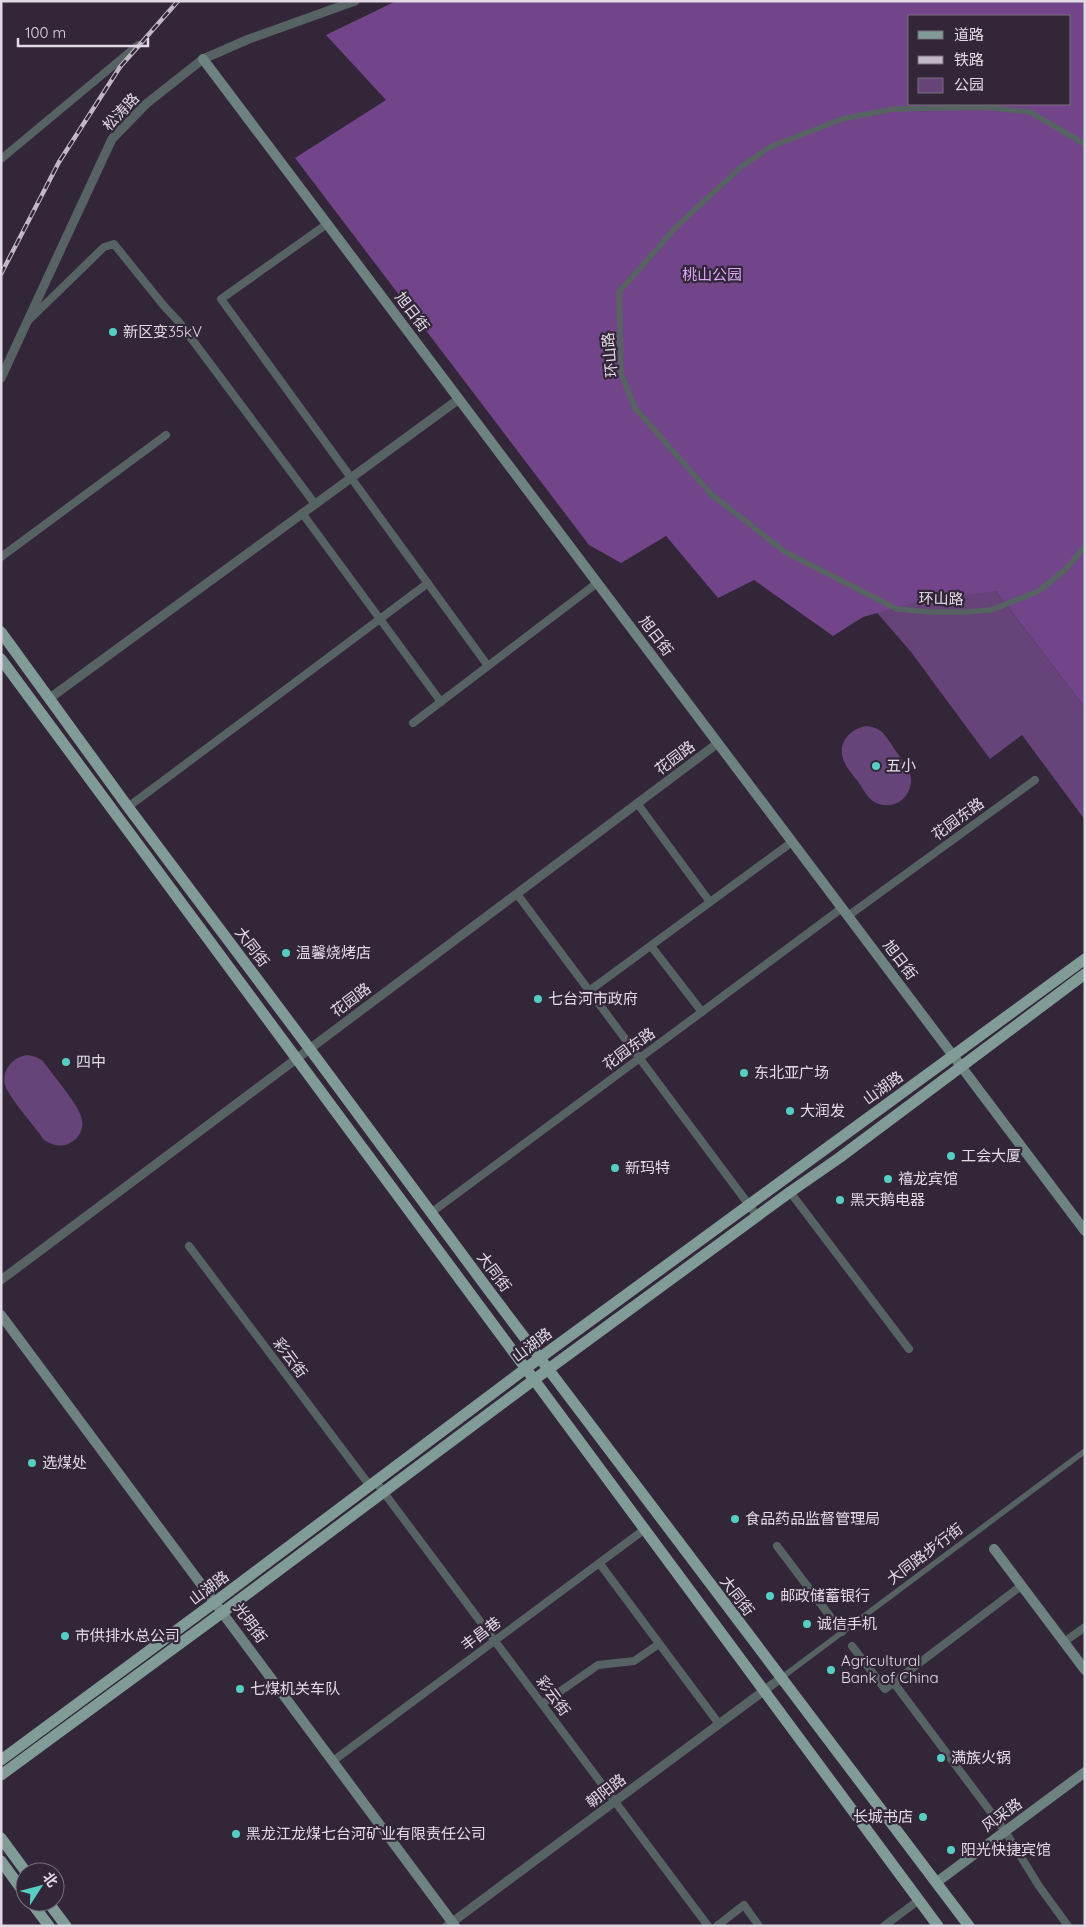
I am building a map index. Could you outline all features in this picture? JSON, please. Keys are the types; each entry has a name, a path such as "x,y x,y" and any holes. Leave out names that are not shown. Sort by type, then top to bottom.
{"main road":[{"name":"旭日街","path":"203,59 1085,1231"},
{"name":"大同街","path":"1,632 128,807 310,1048 487,1288 969,1926"},
{"name":"大同街","path":"1,659 938,1926"},
{"name":"山湖路","path":"1,1760 749,1204 1085,959"},
{"name":"山湖路","path":"1,1775 384,1493 535,1379 839,1158 1085,974"},
{"name":"光明街","path":"1,1315 223,1612 451,1924"},
{"path":"994,1549 1085,1670"},
{"name":"风采路","path":"937,1882 1085,1772"},
{"path":"1,1838 19,1862"},
{"path":"1,1861 15,1880"},
{"path":"38,1912 49,1926"},
{"path":"56,1912 66,1926"}],"street":[{"name":"松涛路","path":"1,378 112,139 146,104 203,59 249,39 355,1"},
{"path":"1,159 138,45"},
{"name":"环山路","path":"1085,144 1030,112 984,107 893,109 842,119 770,147 741,167 677,226 619,292 621,373 635,408 711,494 785,552 897,609 930,612 964,612 991,610 1039,590 1066,569 1085,546"},
{"path":"327,224 222,299 488,666"},
{"path":"27,322 104,247 114,244 179,322 315,504"},
{"path":"50,698 459,399"},
{"path":"1,557 166,435"},
{"path":"302,513 440,702"},
{"path":"128,807 428,583"},
{"path":"413,723 597,583"},
{"name":"花园路","path":"1,1280 718,743"},
{"name":"花园东路","path":"432,1212 702,1012 1035,780"},
{"path":"637,803 710,902"},
{"path":"589,991 792,842"},
{"path":"517,894 758,1217"},
{"path":"651,946 702,1012"},
{"path":"790,1192 909,1350"},
{"name":"彩云街","path":"188,1246 373,1484 384,1493 708,1926"},
{"name":"大同路步行街","path":"781,1678 1085,1451"},
{"name":"丰昌巷","path":"333,1761 645,1529"},
{"path":"777,1546 842,1632"},
{"path":"600,1564 719,1724"},
{"path":"852,1646 885,1690 1021,1586"},
{"path":"1064,1642 1085,1627"},
{"path":"542,1704 598,1665 634,1661 659,1644"},
{"name":"朝阳路","path":"451,1924 781,1678"},
{"path":"894,1683 1005,1831 1039,1886 1068,1926"},
{"path":"884,1926 919,1900"},
{"path":"717,1926 744,1905 759,1926"}],"green space":[{"name":"桃山公园","path":"396,1 1085,1 1085,708 996,591 924,600 863,617 833,636 754,580 718,598 666,536 621,563 589,545 295,158 386,100 326,35"},
{"path":"858,542 996,591 1085,708 1085,820 1022,735 990,759 911,652 873,608"},
{"name":"五小","path":"867,726 877,729 888,739 908,769 911,781 909,792 897,803 882,805 871,799 844,761 842,748 846,738 861,727"},
{"path":"28,1055 43,1061 77,1107 82,1120 81,1131 78,1137 70,1143 57,1145 44,1140 6,1088 5,1076 9,1066 22,1056"}],"railway":[{"path":"1,274 59,162 120,67 178,1"}],"place":[{"name":"新区变35kV","path":"113,332"},
{"name":"五小","path":"876,766"},
{"name":"温馨烧烤店","path":"286,953"},
{"name":"七台河市政府","path":"538,999"},
{"name":"四中","path":"66,1062"},
{"name":"东北亚广场","path":"744,1073"},
{"name":"大润发","path":"790,1111"},
{"name":"工会大厦","path":"951,1156"},
{"name":"新玛特","path":"615,1168"},
{"name":"禧龙宾馆","path":"888,1179"},
{"name":"黑天鹅电器","path":"840,1200"},
{"name":"选煤处","path":"32,1463"},
{"name":"食品药品监督管理局","path":"735,1519"},
{"name":"邮政储蓄银行","path":"770,1596"},
{"name":"诚信手机","path":"807,1624"},
{"name":"市供排水总公司","path":"65,1636"},
{"name":"Agricultural Bank of China","path":"831,1670"},
{"name":"七煤机关车队","path":"240,1689"},
{"name":"满族火锅","path":"941,1758"},
{"name":"长城书店","path":"923,1817"},
{"name":"黑龙江龙煤七台河矿业有限责任公司","path":"236,1834"},
{"name":"阳光快捷宾馆","path":"951,1850"}]}
